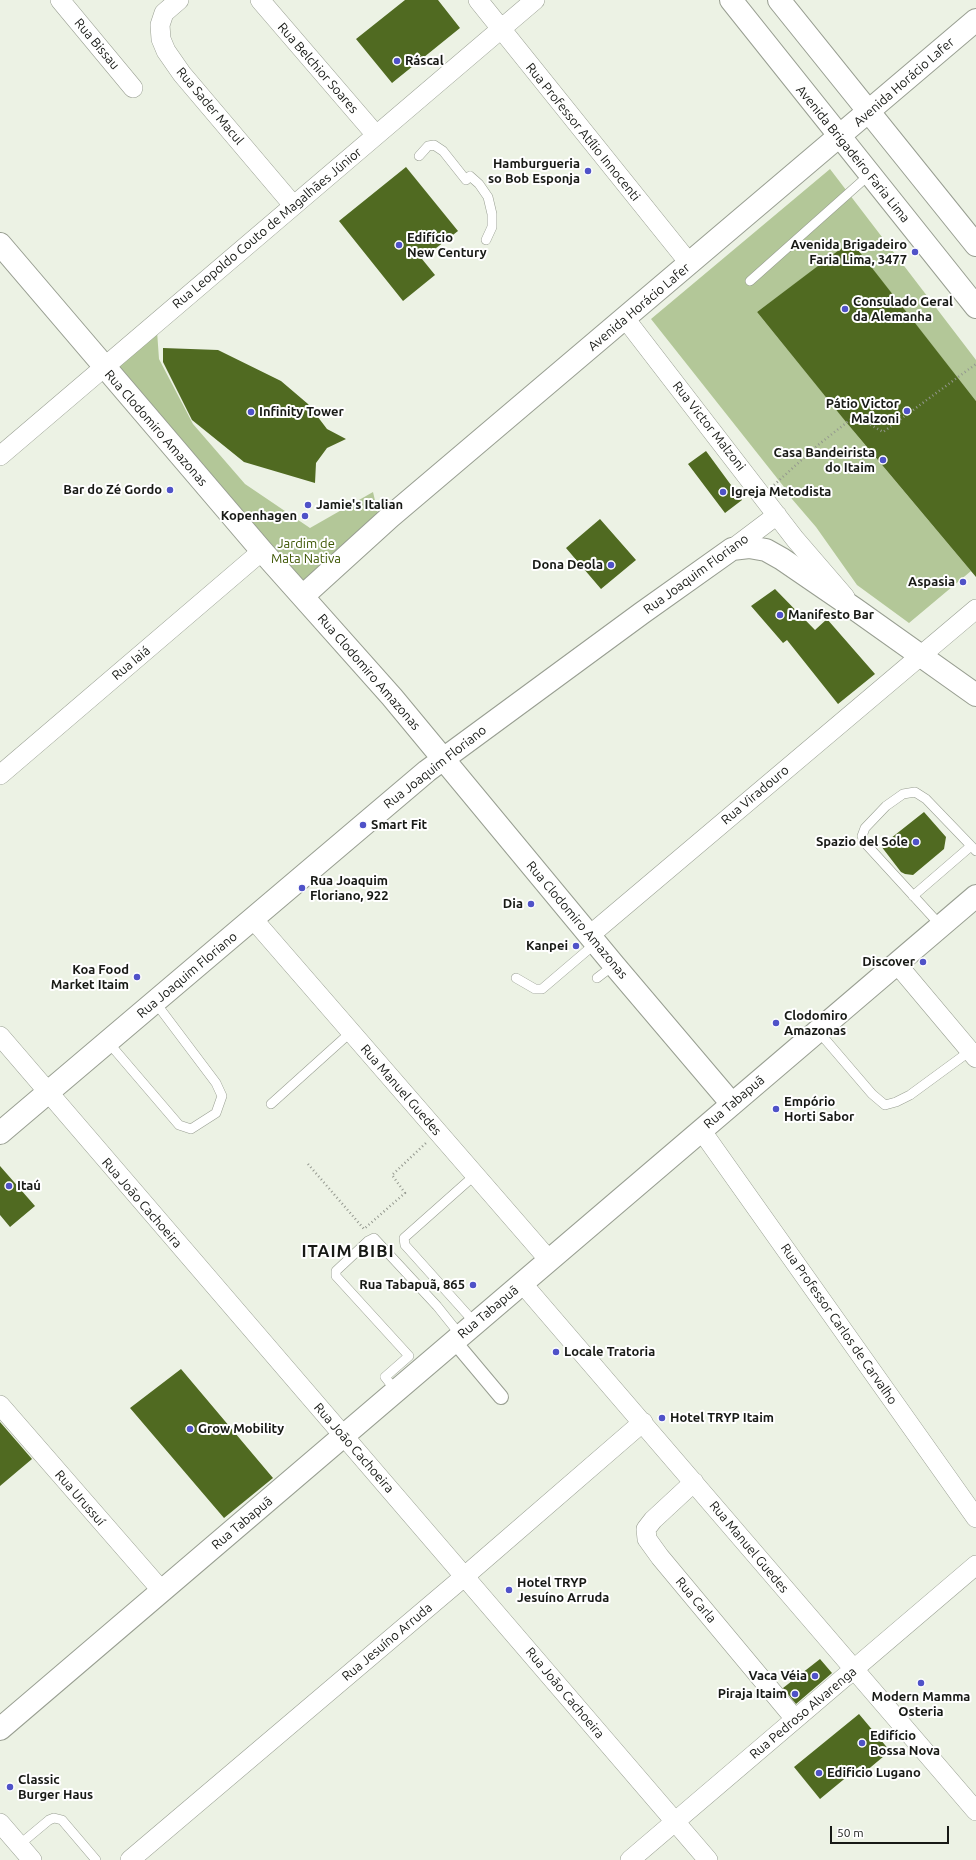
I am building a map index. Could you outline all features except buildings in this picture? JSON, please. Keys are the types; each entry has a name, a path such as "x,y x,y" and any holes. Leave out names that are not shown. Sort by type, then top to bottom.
{"main road":[{"name":"Avenida Brigadeiro Faria Lima","path":"731,0 869,175 976,307"},
{"path":"779,0 976,246"},
{"name":"Avenida Horácio Lafer","path":"304,596 390,517 976,20"},
{"name":"Rua Clodomiro Amazonas","path":"0,244 262,552 304,596 392,697 614,965 732,1104"},
{"name":"Rua Victor Malzoni","path":"732,549 749,547 766,550 855,609 976,695"},
{"name":"Rua Joaquim Floriano","path":"0,1133 443,759 732,549"},
{"name":"Rua Tabapuã","path":"0,1729 976,896"}],"street":[{"name":"Rua Bissau","path":"60,0 133,88"},
{"name":"Rua Sader Macul","path":"179,0 164,13 160,25 161,39 166,51 182,74 293,205"},
{"name":"Rua Belchior Soares","path":"260,0 376,135"},
{"name":"Rua Professor Atílio Innocenti","path":"478,0 690,264"},
{"name":"Rua Leopoldo Couto de Magalhães Júnior","path":"0,456 535,0"},
{"name":"Rua Victor Malzoni","path":"624,317 777,515 855,609"},
{"name":"Rua Joaquim Floriano","path":"732,549 777,515"},
{"name":"Rua Iaiá","path":"0,775 262,552"},
{"name":"Rua Viradouro","path":"593,939 920,655 976,609"},
{"name":"Rua Manuel Guedes","path":"253,919 549,1260"},
{"path":"897,964 973,1054"},
{"name":"Rua João Cachoeira","path":"0,1036 708,1860"},
{"name":"Rua Professor Carlos de Carvalho","path":"701,1130 976,1518"},
{"name":"Rua Manuel Guedes","path":"522,1283 976,1811"},
{"path":"463,1333 502,1397"},
{"name":"Rua Urussuí","path":"0,1405 162,1591"},
{"name":"Rua Jesuíno Arruda","path":"130,1860 465,1576 643,1422"},
{"name":"Rua Carla","path":"694,1482 653,1520 646,1529 647,1539 660,1557 795,1719"},
{"name":"Rua Pedroso Alvarenga","path":"630,1860 976,1565"},
{"path":"0,1823 32,1860"}],"lane":[{"path":"419,156 428,146 434,145 444,151 466,180 470,176 479,184 488,197 492,214 492,227 486,240"},
{"path":"750,281 869,175"},
{"path":"913,896 973,849 926,799 915,792 903,794 886,806 865,828 862,836 865,842 913,896 941,926"},
{"path":"516,978 534,989 542,989 593,939"},
{"path":"598,978 614,965"},
{"path":"108,1042 179,1125 191,1129 216,1113 222,1096 216,1083 155,1002"},
{"path":"818,1031 872,1094 885,1105 896,1102 910,1095 973,1054"},
{"path":"271,1104 351,1032"},
{"path":"463,1333 405,1245 404,1238 475,1174"},
{"path":"396,1391 384,1377 409,1356 336,1276 336,1271 368,1241 374,1238 463,1333"},
{"path":"19,1846 48,1820 54,1818 62,1820 96,1860"}],"path":[{"path":"762,496 818,445 855,416 883,432 976,364"},
{"path":"308,1164 364,1229 405,1192 392,1175 437,1131"}],"green space":[{"path":"830,169 976,360 976,401 851,242 757,312 861,440 971,571 909,623 857,585 816,527 792,499 651,319"},
{"name":"Jardim de Mata Nativa","path":"157,331 159,359 193,424 245,484 310,528 373,492 380,522 304,584 114,368"}],"place":[{"name":"Ráscal","path":"397,61"},
{"name":"Hamburgueria so Bob Esponja","path":"588,171"},
{"name":"Edifício New Century","path":"399,245"},
{"name":"Avenida Brigadeiro Faria Lima, 3477","path":"915,252"},
{"name":"Consulado Geral da Alemanha","path":"845,309"},
{"name":"Pátio Victor Malzoni","path":"907,411"},
{"name":"Infinity Tower","path":"251,412"},
{"name":"Casa Bandeirista do Itaim","path":"883,460"},
{"name":"Bar do Zé Gordo","path":"170,490"},
{"name":"Igreja Metodista","path":"723,492"},
{"name":"Jamie's Italian","path":"308,505"},
{"name":"Kopenhagen","path":"305,516"},
{"name":"Dona Deola","path":"611,565"},
{"name":"Aspasia","path":"963,582"},
{"name":"Manifesto Bar","path":"780,615"},
{"name":"Smart Fit","path":"363,825"},
{"name":"Spazio del Sole","path":"916,842"},
{"name":"Rua Joaquim Floriano, 922","path":"302,888"},
{"name":"Dia","path":"531,904"},
{"name":"Kanpei","path":"576,946"},
{"name":"Discover","path":"923,962"},
{"name":"Koa Food Market Itaim","path":"137,977"},
{"name":"Clodomiro Amazonas","path":"776,1023"},
{"name":"Empório Horti Sabor","path":"776,1109"},
{"name":"Itaú","path":"9,1186"},
{"name":"Rua Tabapuã, 865","path":"473,1285"},
{"name":"Locale Tratoria","path":"556,1352"},
{"name":"Hotel TRYP Itaim","path":"662,1418"},
{"name":"Grow Mobility","path":"190,1429"},
{"name":"Hotel TRYP Jesuíno Arruda","path":"509,1590"},
{"name":"Vaca Véia","path":"815,1676"},
{"name":"Modern Mamma Osteria","path":"921,1683"},
{"name":"Piraja Itaim","path":"795,1694"},
{"name":"Edifício Bossa Nova","path":"862,1743"},
{"name":"Edificio Lugano","path":"819,1773"},
{"name":"Classic Burger Haus","path":"10,1787"}],"district":[{"name":"ITAIM BIBI","path":"348,1251"}]}
